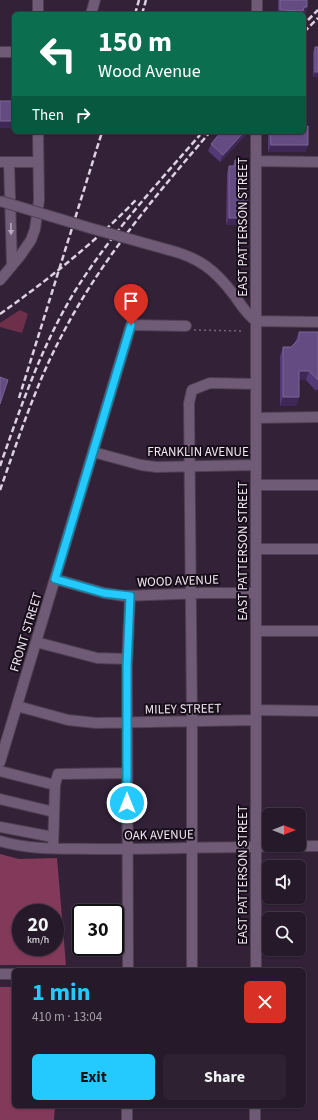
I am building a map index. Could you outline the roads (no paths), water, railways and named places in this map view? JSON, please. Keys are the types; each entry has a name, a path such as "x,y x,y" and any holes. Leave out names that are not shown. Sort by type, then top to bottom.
{"street":[{"path":"38,0 38,12"},
{"path":"92,12 95,0"},
{"path":"257,0 257,12"},
{"path":"0,52 12,52"},
{"path":"0,280 31,240 35,229 39,200 38,134"},
{"name":"EAST PATTERSON STREET","path":"256,134 256,968"},
{"path":"256,161 318,162"},
{"path":"12,266 5,162 38,162"},
{"path":"0,201 192,257 214,272 227,286 250,318 256,321 318,322"},
{"name":"FRONT STREET","path":"0,762 131,325 186,326"},
{"path":"192,968 192,721 190,593 191,466 189,403 192,390 210,383 256,384"},
{"path":"256,418 318,417"},
{"name":"FRANKLIN AVENUE","path":"93,452 141,465 256,465"},
{"path":"256,485 318,485"},
{"path":"256,549 318,549"},
{"name":"WOOD AVENUE","path":"55,579 104,593 130,596 190,593 256,593"},
{"path":"128,968 127,659 130,596"},
{"path":"256,631 318,631"},
{"path":"36,642 97,658 127,659"},
{"name":"MILEY STREET","path":"17,706 68,720 82,722 127,723 192,721 318,711"},
{"path":"0,771 55,785"},
{"path":"53,848 55,785 58,774 127,773"},
{"path":"1,802 54,812"},
{"path":"0,827 53,838"},
{"name":"OAK AVENUE","path":"0,841 19,846 53,848 128,849 318,846"},
{"path":"0,974 12,974"},
{"path":"127,1108 127,1120"},
{"path":"255,1108 255,1120"}],"railway":[{"path":"136,12 139,0"},
{"path":"143,12 146,0"},
{"path":"308,20 318,10"},
{"path":"306,30 318,18"},
{"path":"19,398 101,134"},
{"path":"0,490 28,411 44,372 77,308 111,255 130,229 149,204 208,134"},
{"path":"0,466 24,398 42,354 75,291 119,230 200,135"},
{"path":"0,314 71,260 136,200"}]}
